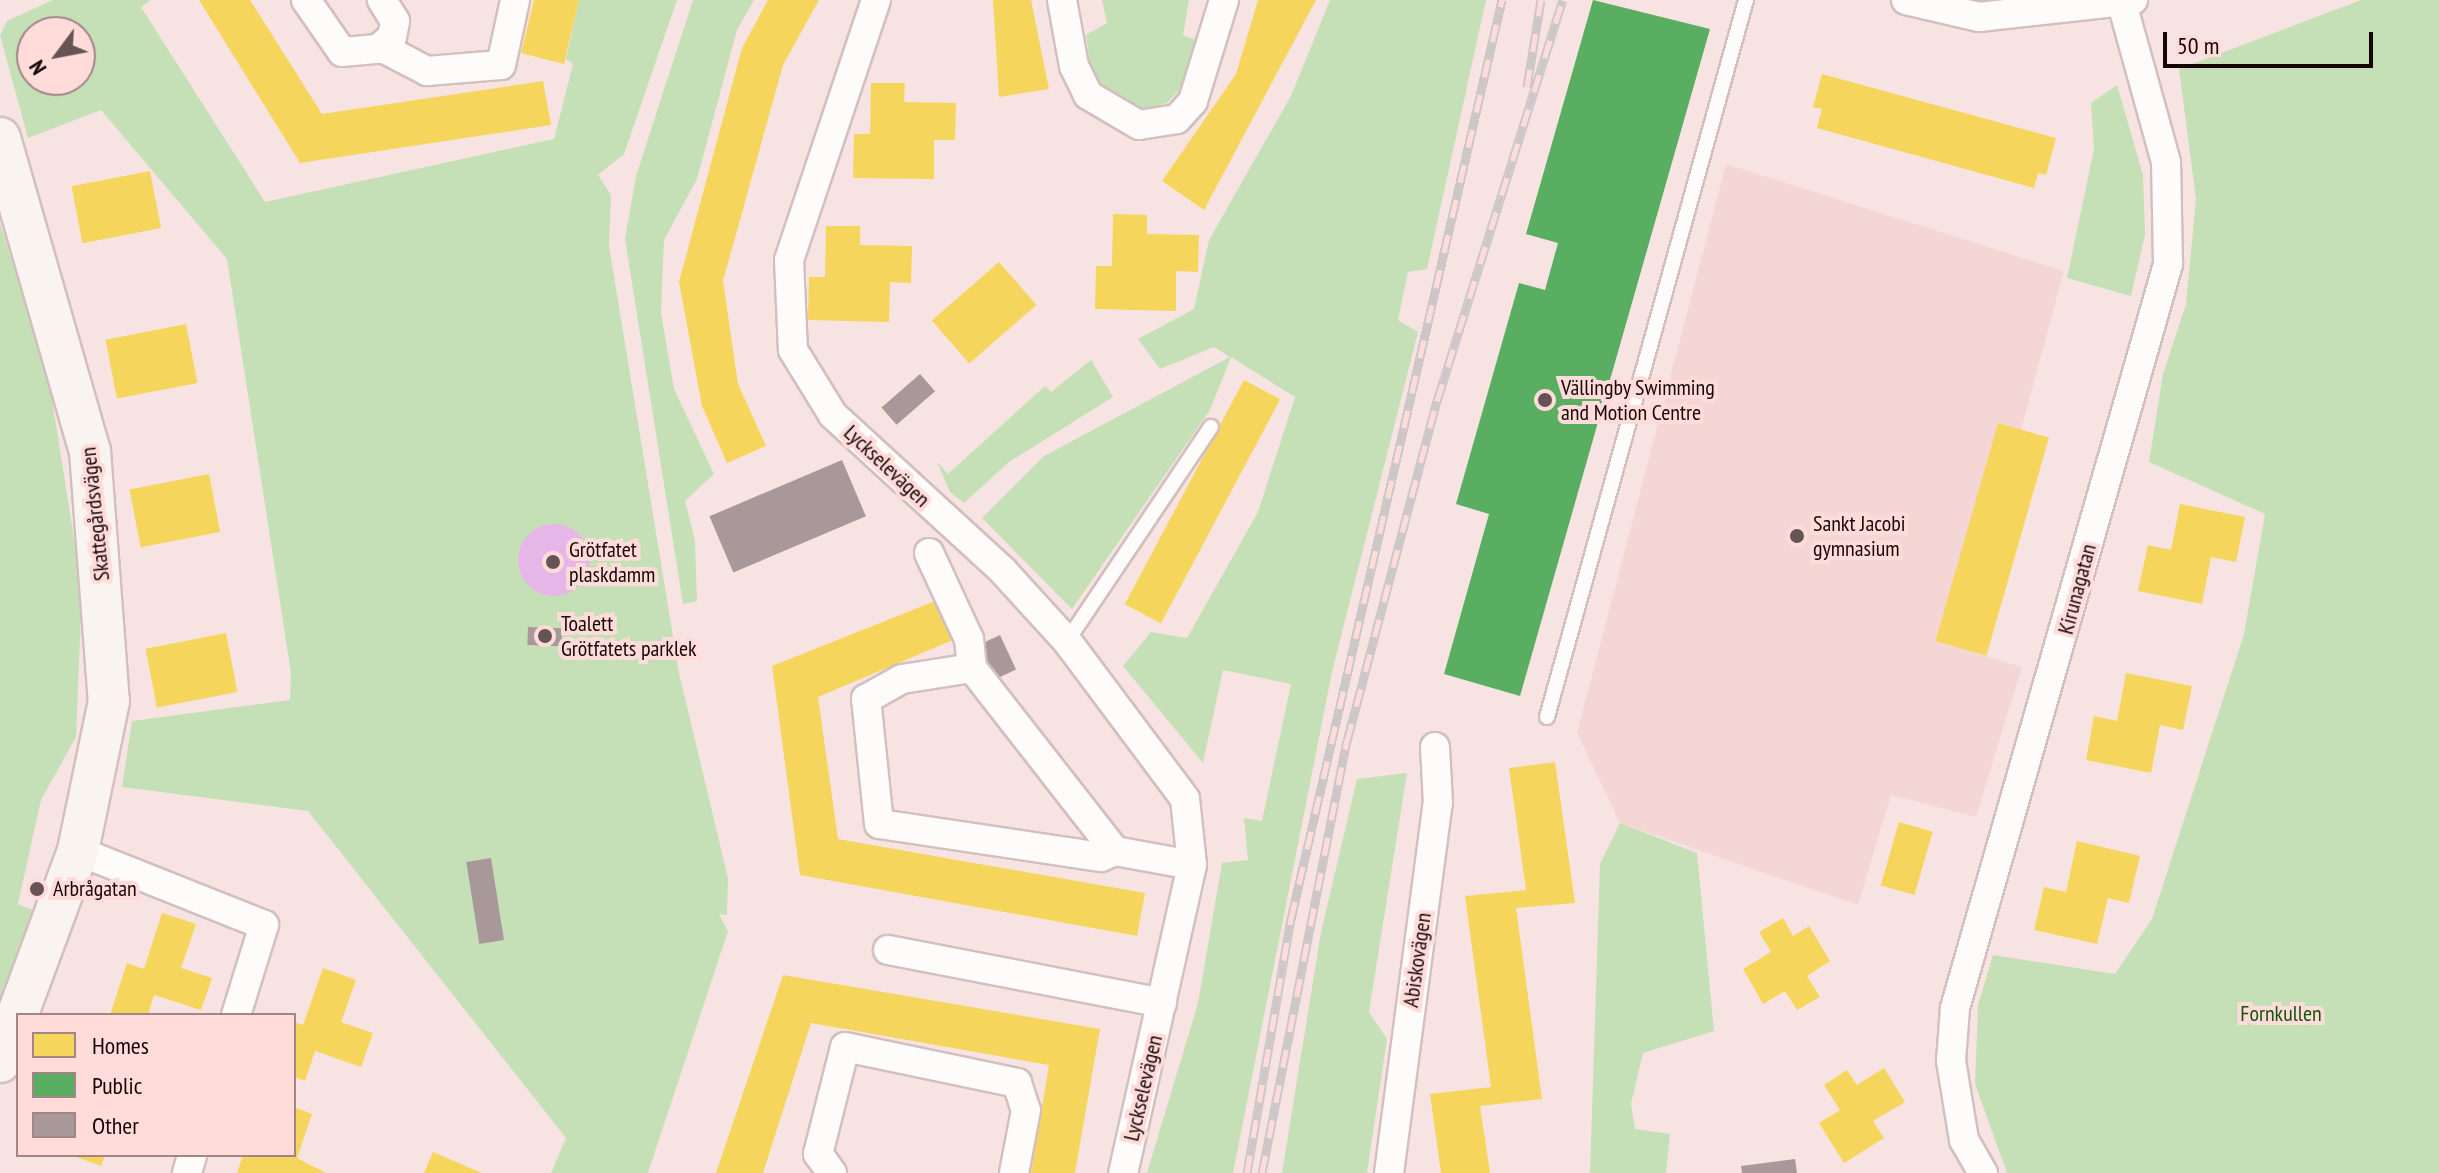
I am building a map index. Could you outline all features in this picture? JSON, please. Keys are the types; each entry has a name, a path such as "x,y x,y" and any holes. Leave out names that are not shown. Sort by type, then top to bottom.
{"street":[{"path":"306,0 342,52 381,47 427,71 501,65 515,0"},
{"path":"381,47 395,21 382,0"},
{"name":"Lyckselevägen","path":"876,0 789,260 793,350 833,415 1003,571 1067,641 1185,799 1192,865 1123,1173"},
{"path":"1062,0 1074,66 1088,95 1139,125 1177,119 1193,101 1224,0"},
{"path":"1906,0 1979,17 2126,1"},
{"name":"Kirunagatan","path":"1983,1173 1964,1140 1951,1061 1955,1008 2168,264 2166,162 2126,1"},
{"name":"Skattegårdsvägen","path":"0,138 92,466 109,701 78,851 18,1013"},
{"path":"929,553 969,639 972,668 1115,851"},
{"path":"972,668 902,679 866,699 879,824 1101,857 1115,851 1192,865"},
{"name":"Abiskovägen","path":"1389,1173 1438,803 1435,747"},
{"path":"78,851 264,925 237,1013"},
{"name":"Lyckselevägen","path":"888,950 1162,1003"},
{"name":"Skattegårdsvägen","path":"0,1062 16,1019"},
{"path":"832,1173 818,1154 845,1047 1017,1083 1026,1110 1014,1173"}],"lane":[{"path":"1547,717 1746,0"},
{"path":"1067,641 1211,427"}],"shaded area":[{"name":"Sankt Jacobi gymnasium","path":"1726,164 2064,271 2021,430 1998,424 1936,641 2022,667 1976,817 1891,795 1858,905 1620,823 1577,733"},
{"name":"Grötfatet plaskdamm","path":"561,524 580,534 588,546 588,574 580,586 568,594 547,596 528,586 520,574 518,553 528,534 540,526"}],"green space":[{"path":"53,0 151,0 141,7 265,202 554,139 573,64 566,59 579,0 677,0 624,154 598,175 611,195 609,246 679,673 728,878 727,915 719,914 728,931 648,1173 551,1173 566,1138 308,811 122,787 132,721 290,700 291,673 227,259 101,110 28,138 17,96 96,96 96,16 18,16"},
{"path":"693,0 754,0 737,30 697,179 664,240 661,313 674,389 714,474 685,501 695,541 697,601 683,604 625,239 636,176"},
{"path":"1102,0 1189,0 1183,35 1203,43 1194,75 1167,103 1144,110 1093,83 1086,35 1107,23"},
{"path":"1330,0 1486,0 1427,269 1408,272 1398,320 1418,332 1332,672 1233,1173 1147,1173 1198,1003 1222,863 1248,860 1244,818 1262,821 1291,684 1223,670 1203,763 1123,666 1151,632 1187,638 1258,512 1295,397 1231,357 1210,410 1072,609 982,518 1044,456 1230,357 1214,347 1160,369 1138,339 1194,309 1209,240 1291,96"},
{"name":"Fornkullen","path":"2361,0 2439,0 2439,1173 2007,1173 1975,1084 1978,1005 1993,955 2115,974 2152,919 2244,634 2265,514 2149,462 2163,374 2186,304 2196,199 2179,69"},
{"path":"16,17 16,94 0,35 7,21"},
{"path":"2117,85 2143,175 2145,235 2131,296 2067,278 2094,149 2091,103"},
{"path":"0,223 48,374 82,589 76,737 41,800 18,904 35,911 0,1018"},
{"path":"1091,360 1113,397 1009,462 964,503 950,492 937,462 948,474 1045,386 1051,392"},
{"path":"1407,773 1369,1012 1387,1039 1367,1173 1282,1173 1321,932 1357,779"},
{"path":"1620,823 1697,853 1714,1031 1643,1053 1631,1104 1635,1129 1670,1134 1666,1173 1590,1173 1600,864"}],"building: Homes":[{"path":"199,0 250,0 322,114 543,81 551,125 300,163"},
{"path":"534,0 579,0 564,64 521,53"},
{"path":"768,0 819,0 783,65 723,281 738,384 766,446 727,463 702,406 679,282 742,48"},
{"path":"993,0 1031,0 1049,89 999,97"},
{"path":"1258,0 1316,0 1204,210 1162,181 1236,74"},
{"path":"1822,74 2056,138 2046,175 2038,173 2034,188 1817,128 1822,109 1813,107"},
{"path":"871,83 905,83 904,102 956,103 955,140 934,140 934,179 853,178 854,134 870,134"},
{"path":"150,171 161,228 83,243 71,186"},
{"path":"1113,214 1147,215 1147,234 1199,235 1198,272 1176,271 1176,311 1095,309 1096,266 1112,266"},
{"path":"826,226 860,226 860,245 912,246 911,283 890,282 889,322 808,320 809,277 825,277"},
{"path":"999,262 1036,305 969,363 932,320"},
{"path":"186,324 197,383 117,399 106,340"},
{"path":"1244,380 1280,399 1161,624 1125,604"},
{"path":"1998,423 2049,438 1986,656 1935,641"},
{"path":"209,474 220,532 141,547 129,489"},
{"path":"2180,504 2245,517 2236,562 2211,557 2202,604 2138,591 2148,545 2171,550"},
{"path":"935,601 953,640 818,697 838,839 1145,893 1137,936 800,875 772,666"},
{"path":"226,633 237,692 157,708 146,649"},
{"path":"2126,673 2192,686 2183,730 2160,725 2151,773 2086,760 2094,716 2117,721"},
{"path":"1555,762 1575,903 1516,908 1542,1099 1480,1106 1490,1173 1441,1173 1430,1094 1491,1087 1465,896 1526,890 1509,768"},
{"path":"1899,822 1933,832 1914,895 1881,885"},
{"path":"2077,841 2140,856 2129,903 2108,898 2097,944 2034,930 2044,887 2066,892"},
{"path":"162,913 196,924 181,968 212,978 201,1010 154,995 149,1013 111,1013 127,963 144,969"},
{"path":"1783,918 1793,936 1809,926 1830,961 1807,976 1820,997 1797,1010 1785,991 1763,1004 1743,969 1771,952 1759,932"},
{"path":"323,968 356,980 341,1022 373,1033 361,1067 315,1051 305,1081 296,1078 296,1023 303,1025"},
{"path":"783,975 1100,1029 1075,1173 1031,1173 1049,1065 811,1023 763,1173 716,1173"},
{"path":"1884,1068 1905,1102 1873,1121 1884,1138 1844,1163 1819,1123 1840,1110 1824,1085 1847,1070 1857,1085"},
{"path":"296,1108 312,1114 297,1158 326,1173 237,1173 242,1157 296,1157"},
{"path":"433,1152 482,1173 424,1173"},
{"path":"76,1157 104,1157 101,1166"}],"building: Public":[{"name":"Vällingby Swimming and Motion Centre","path":"1593,0 1710,29 1520,696 1444,674 1489,514 1456,504 1519,283 1545,290 1558,243 1526,234"}],"building: Other":[{"path":"920,374 935,391 897,425 882,407"},
{"path":"842,460 866,516 733,572 709,516"},
{"name":"Toalett Grötfatets parklek","path":"528,627 562,628 561,646 527,645"},
{"path":"1000,635 1016,669 995,679 979,645"},
{"path":"491,858 504,940 479,944 466,862"},
{"path":"1795,1159 1797,1173 1742,1173 1741,1166"}],"railway":[{"path":"1247,1173 1291,919 1502,0"},
{"path":"1527,87 1541,0"},
{"path":"1262,1173 1347,741 1437,401 1563,0"}],"place":[{"name":"Vällingby Swimming and Motion Centre","path":"1545,400"},
{"name":"Sankt Jacobi gymnasium","path":"1797,536"},
{"name":"Grötfatet plaskdamm","path":"553,562"},
{"name":"Toalett Grötfatets parklek","path":"545,636"},
{"name":"Arbrågatan","path":"37,889"}]}
